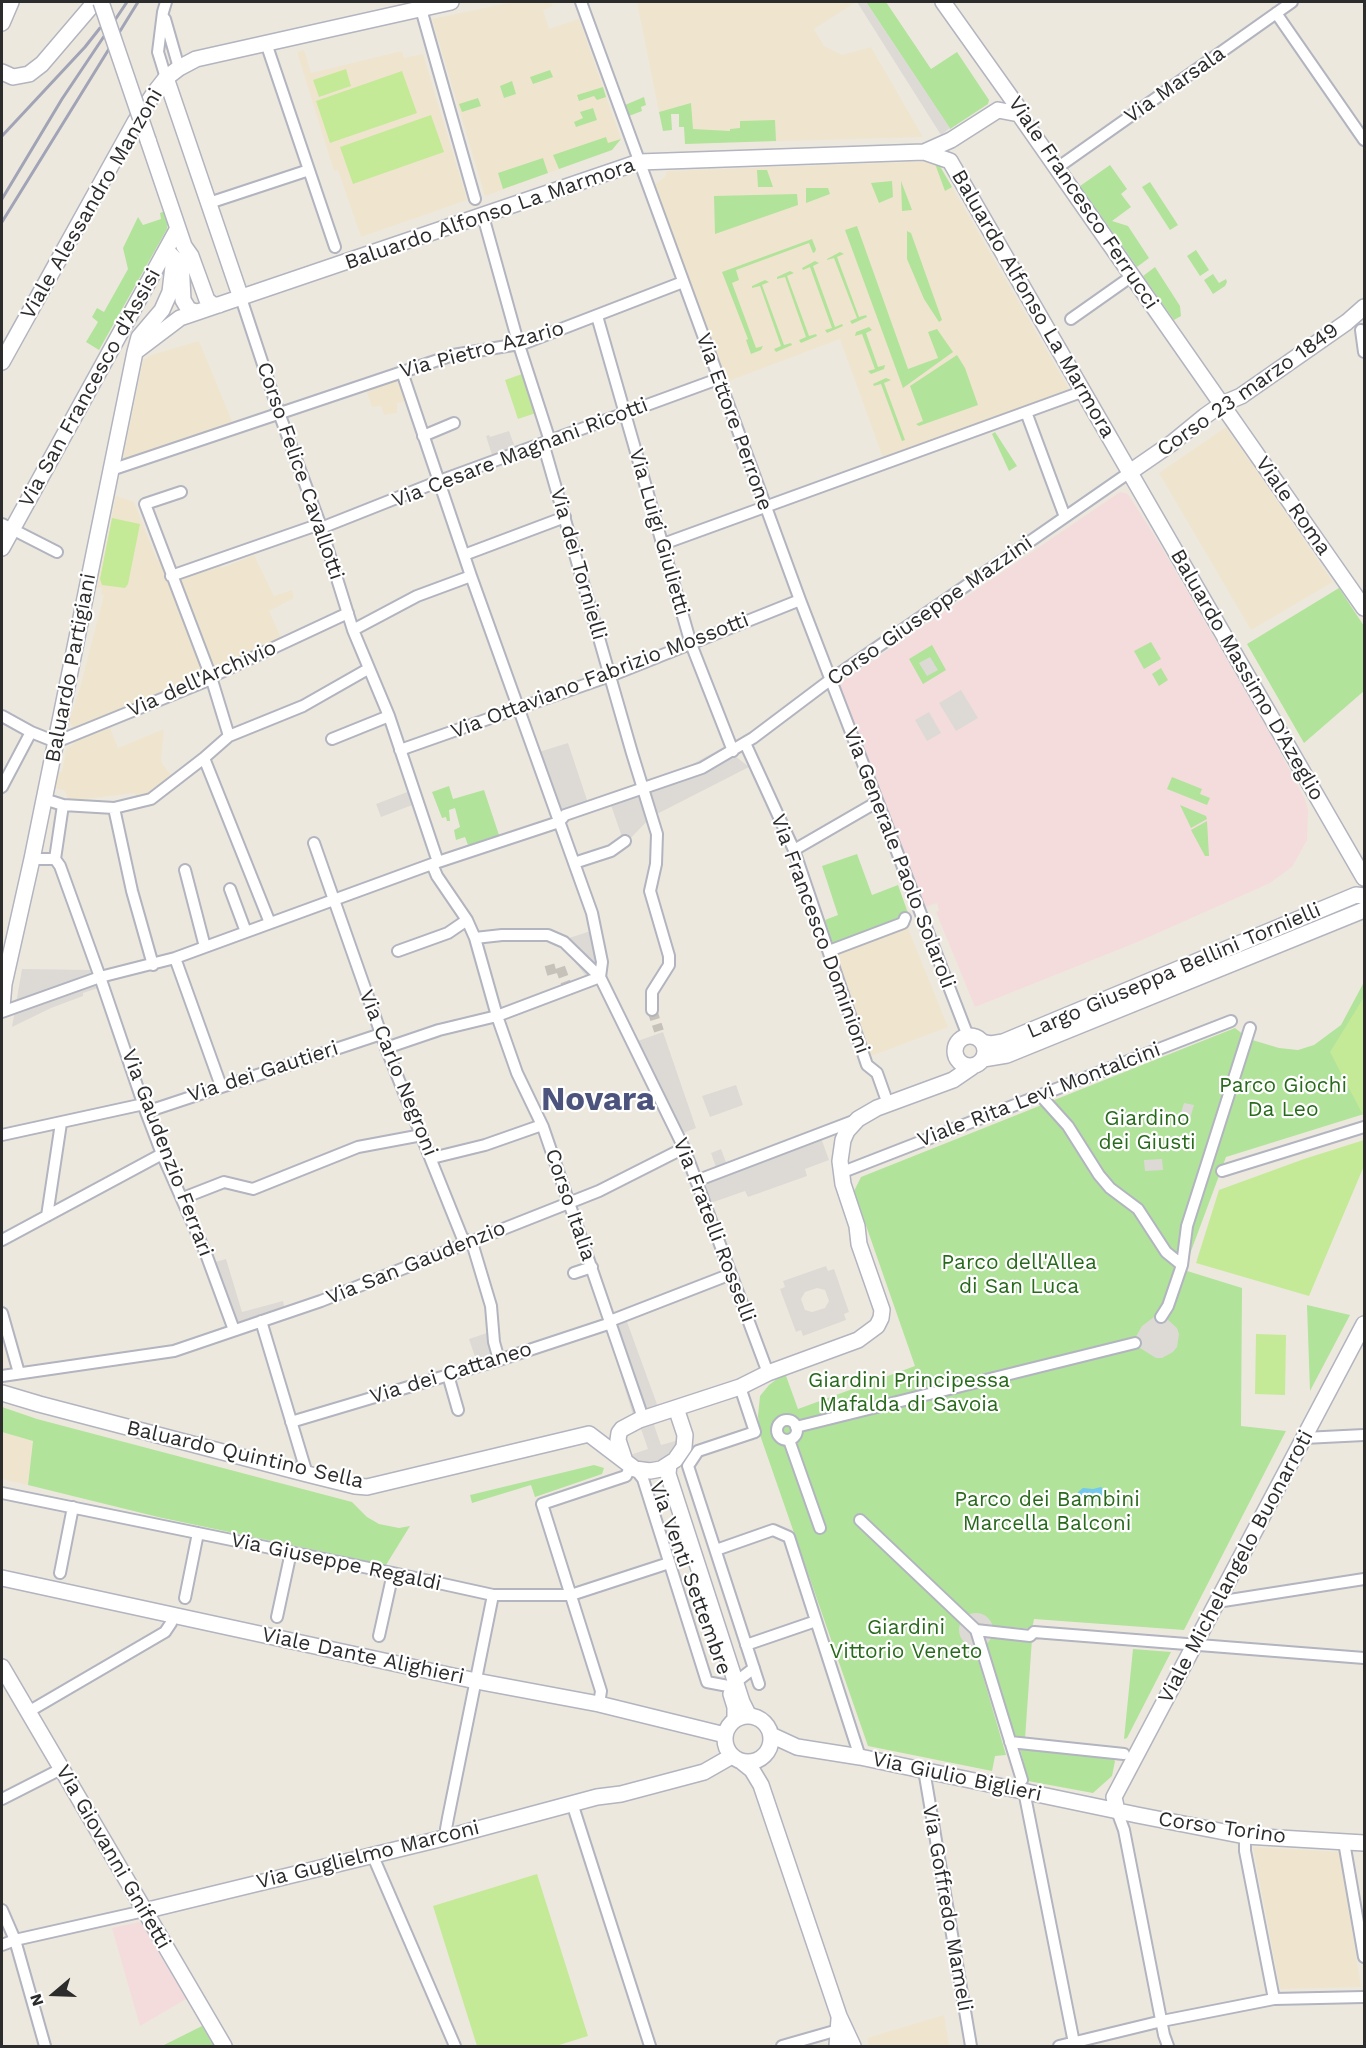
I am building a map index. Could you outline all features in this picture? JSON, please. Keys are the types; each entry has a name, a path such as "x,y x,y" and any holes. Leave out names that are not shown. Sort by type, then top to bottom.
{"street":[{"path":"2,23 11,2"},
{"path":"2,72 14,77 29,74 42,64 95,2"},
{"path":"101,2 184,246 191,256 206,303"},
{"path":"173,73 196,59 451,2"},
{"name":"Via Ettore Perrone","path":"580,2 765,507 831,680"},
{"name":"Viale Francesco Ferrucci","path":"936,2 997,87 1000,96 998,110"},
{"name":"Viale Francesco Ferrucci","path":"943,2 1222,404"},
{"name":"Via Marsala","path":"1057,168 1292,2"},
{"path":"165,7 158,52 173,73"},
{"path":"165,7 173,73"},
{"path":"421,9 475,199"},
{"path":"1276,13 1365,140"},
{"path":"266,43 335,247"},
{"name":"Corso Felice Cavallotti","path":"173,73 209,203 279,413 321,526 353,630 389,716 435,863"},
{"name":"Viale Alessandro Manzoni","path":"2,362 135,122 173,73"},
{"path":"998,110 1019,114"},
{"name":"Baluardo Alfonso La Marmora","path":"206,303 241,298 639,162 924,152 946,143 998,110"},
{"path":"946,143 950,161"},
{"name":"Baluardo Alfonso La Marmora","path":"924,152 950,161 1130,472"},
{"path":"209,203 309,170"},
{"name":"Via dei Tornielli","path":"483,216 547,442 565,517 610,678 657,834 656,864 650,891 669,956 669,965 652,992 652,1010"},
{"name":"Via San Francesco d'Assisi","path":"2,548 7,527 178,228"},
{"path":"184,246 181,259 183,297 189,310 206,303"},
{"name":"Baluardo Partigiani","path":"2,1007 3,983 33,860 135,352 139,337 162,310 170,292 174,258 169,253 163,255"},
{"path":"135,352 180,318 226,292 233,284 233,275"},
{"path":"1071,319 1132,276"},
{"name":"Via Pietro Azario","path":"111,470 453,355 519,344 682,282"},
{"name":"Corso 23 marzo 1849","path":"1130,472 1222,404 1241,396 1358,328 1365,307"},
{"name":"Via Luigi Giulietti","path":"597,316 691,644 732,752"},
{"path":"1358,328 1365,352"},
{"name":"Via Fratelli Rosselli","path":"402,374 471,576 592,913 602,962 600,977 684,1148 768,1373"},
{"name":"Via Cesare Magnani Ricotti","path":"171,576 321,526 718,379"},
{"path":"663,544 1084,391"},
{"name":"Viale Roma","path":"1222,404 1365,608"},
{"path":"1026,412 1065,517"},
{"path":"423,436 454,423"},
{"name":"Corso Giuseppe Mazzini","path":"559,822 565,814 702,768 732,752 831,680 1130,472"},
{"name":"Baluardo Massimo D'Azeglio","path":"1130,472 1365,878"},
{"path":"181,492 145,504 211,677 229,736"},
{"path":"464,555 565,517"},
{"path":"7,527 57,552"},
{"path":"353,630 417,596 471,576"},
{"name":"Via Ottaviano Fabrizio Mossotti","path":"400,750 610,678 800,600"},
{"name":"Via dell'Archivio","path":"56,742 206,681 348,613"},
{"path":"44,799 63,805 114,808 150,799 229,736 303,706 368,669"},
{"name":"Via Generale Paolo Solaroli","path":"831,680 921,915 975,1039"},
{"path":"2,716 31,732 56,742"},
{"path":"332,739 389,716"},
{"path":"2,787 31,732"},
{"name":"Via Francesco Dominioni","path":"745,743 794,850 867,1065 877,1073 888,1104"},
{"path":"204,758 270,923"},
{"path":"794,850 878,802"},
{"path":"33,860 55,859 63,805"},
{"path":"114,808 132,891 153,965"},
{"path":"2,1012 100,976 176,960 435,863 559,822"},
{"path":"574,863 610,851 625,841"},
{"name":"Via Carlo Negroni","path":"314,843 386,1048 462,1237 473,1246 491,1306 494,1342 499,1360"},
{"name":"Via Gaudenzio Ferrari","path":"55,859 60,866 100,976 162,1155 188,1209 234,1330"},
{"name":"Corso Italia","path":"435,863 437,876 468,920 475,938 497,1016 517,1072 542,1126 643,1418"},
{"path":"186,870 206,947"},
{"path":"230,890 246,932"},
{"name":"Largo Giuseppa Bellini Tornielli","path":"975,1039 991,1044 1003,1042 1356,895 1365,896"},
{"path":"1333,905 1339,909 1341,915 1339,921"},
{"name":"Largo Giuseppa Bellini Tornielli","path":"971,1062 1006,1055 1365,910"},
{"path":"398,951 447,933 468,920"},
{"path":"829,951 905,922"},
{"path":"386,1048 438,1030 497,1016 600,977 564,942 548,935 502,935 475,938"},
{"path":"176,960 221,1086"},
{"name":"Viale Rita Levi Montalcini","path":"848,1170 1231,1021"},
{"path":"1161,1317 1168,1306 1182,1265 1187,1226 1250,1028"},
{"name":"Via dei Gautieri","path":"2,1136 145,1108 381,1034"},
{"path":"696,1181 957,1078 985,1051 975,1039 961,1039 956,1046 955,1054 971,1062"},
{"path":"1036,1095 1068,1126 1110,1188 1138,1209 1166,1251 1182,1265"},
{"path":"633,1466 618,1440 622,1429 643,1418 740,1387 768,1373 858,1340 877,1326 882,1310 859,1244 857,1226 843,1184 840,1161 843,1140 847,1131 858,1119"},
{"path":"47,1216 61,1123"},
{"path":"432,1158 485,1145 542,1126"},
{"path":"1222,1171 1365,1127"},
{"path":"183,1198 224,1182 253,1189 358,1147 422,1135"},
{"name":"Via San Gaudenzio","path":"2,1376 174,1351 321,1301 569,1201 613,1186 629,1175 684,1148"},
{"path":"2,1240 162,1155"},
{"path":"574,1273 592,1267"},
{"name":"Via dei Cattaneo","path":"291,1422 499,1360 610,1322 731,1274"},
{"path":"2,1313 19,1373"},
{"path":"261,1321 307,1474"},
{"name":"Viale Michelangelo Buonarroti","path":"1117,1811 1114,1797 1365,1324"},
{"path":"796,1428 1135,1343"},
{"path":"448,1375 458,1410"},
{"name":"Via Venti Settembre","path":"740,1387 755,1432 698,1451 690,1463 759,1684"},
{"name":"Baluardo Quintino Sella","path":"2,1393 355,1486 380,1485 589,1434 633,1466"},
{"path":"633,1466 669,1464 675,1460 685,1443 685,1435 676,1408"},
{"path":"786,1420 793,1422 796,1428 796,1434 789,1440 780,1437 777,1431 778,1425 786,1420"},
{"path":"1305,1438 1365,1435"},
{"path":"789,1440 820,1528"},
{"name":"Via Venti Settembre","path":"669,1464 668,1474 732,1684 735,1707 742,1718"},
{"path":"599,1704 601,1691 542,1504 626,1476 633,1466"},
{"name":"Via Venti Settembre","path":"633,1466 659,1480 732,1684"},
{"name":"Via Venti Settembre","path":"633,1466 643,1479 707,1682 732,1684 754,1668"},
{"name":"Via Giuseppe Regaldi","path":"2,1493 493,1595 571,1596 669,1563"},
{"path":"60,1573 73,1507"},
{"path":"860,1520 976,1630 1023,1785 1074,2043"},
{"path":"716,1550 773,1530 789,1538 860,1757"},
{"path":"185,1598 198,1533"},
{"path":"277,1617 291,1552"},
{"path":"379,1636 393,1573"},
{"name":"Viale Dante Alighieri","path":"2,1578 476,1681 599,1704 725,1735"},
{"path":"1217,1602 1365,1579"},
{"path":"448,1837 448,1818 493,1595"},
{"path":"28,1712 165,1632 174,1615"},
{"path":"746,1645 816,1621"},
{"path":"976,1630 1030,1636 1034,1632 1365,1658"},
{"name":"Via Giovanni Gnifetti","path":"2,1667 224,2046"},
{"path":"737,1759 751,1762 765,1755 770,1748 771,1735 763,1721 742,1718 729,1725 725,1735 726,1747 737,1759 752,1770 761,1785 772,1821 781,1839 837,2037"},
{"name":"Via Giulio Biglieri","path":"771,1735 798,1747 1023,1785 1117,1811"},
{"path":"1010,1742 1124,1754"},
{"name":"Via Giulio Biglieri","path":"765,1755 798,1747"},
{"path":"765,1755 780,1818 781,1839"},
{"name":"Via Guglielmo Marconi","path":"2,1945 448,1837 572,1803 621,1794 704,1772 737,1759"},
{"path":"2,1798 61,1769"},
{"name":"Via Goffredo Mameli","path":"924,1770 971,2046"},
{"path":"572,1803 650,2046"},
{"path":"1117,1811 1124,1830 1168,2046"},
{"name":"Corso Torino","path":"1117,1811 1245,1836 1365,1843"},
{"path":"1245,1836 1245,1851 1274,2000"},
{"path":"1344,1842 1365,1957"},
{"path":"372,1854 455,2046"},
{"path":"2,1910 15,1940 45,2046"},
{"path":"1059,2046 1162,2021 1274,2000 1365,1997"},
{"path":"782,2046 837,2037 853,2046"}],"shaded area":[{"path":"513,2 551,2 553,6 543,10 549,29 579,19 621,139 612,150 485,196 432,19"},
{"path":"637,2 856,2 814,29 824,46 842,55 871,47 923,137 685,144 691,104 659,112"},
{"path":"857,2 866,2 950,128 941,135"},
{"path":"304,50 311,73 402,51 404,58 423,54 467,200 361,237 338,170 334,171 297,52"},
{"path":"937,161 1069,389 1017,411 883,458 840,339 726,382 654,185 665,177 667,171"},
{"path":"199,341 234,426 122,463 143,360 151,355"},
{"path":"401,377 410,400 397,403 397,413 384,415 381,406 372,407 365,387"},
{"path":"1226,427 1333,582 1251,630 1159,473"},
{"path":"509,431 516,450 493,458 486,436 490,437"},
{"path":"1120,492 1128,494 1159,543 1273,739 1305,799 1308,810 1307,840 1292,867 1270,883 1135,943 975,1007 936,912 939,911 937,903 925,907 838,684"},
{"path":"116,496 134,502 157,560 162,559 206,672 75,731 69,721 104,595 101,594 102,588 97,587"},
{"path":"254,555 274,596 292,590 294,598 269,611 282,640 213,674 174,577 219,562 222,568"},
{"path":"930,657 938,670 927,676 919,663"},
{"path":"961,690 978,718 956,731 939,703"},
{"path":"929,712 941,733 927,741 915,720"},
{"path":"110,728 118,748 164,729 161,762 174,779 148,797 144,793 136,796 135,793 68,801 64,790 54,788 58,771 62,772 66,750 76,741"},
{"path":"568,743 589,806 559,822 539,752"},
{"path":"724,747 749,767 651,817 627,842 623,840 611,805 643,783 689,766"},
{"path":"410,791 415,804 381,817 376,804"},
{"path":"907,926 948,1027 871,1056 868,1054 833,955"},
{"path":"597,929 608,979 593,985 562,946 566,939"},
{"path":"22,969 93,970 104,986 83,993 83,996 51,1008 12,1027"},
{"path":"663,1032 696,1128 678,1135 632,1043"},
{"path":"736,1085 743,1105 710,1117 702,1096"},
{"path":"1184,1103 1194,1105 1189,1122 1179,1119"},
{"path":"821,1138 829,1160 805,1169 807,1176 748,1197 745,1191 705,1205 695,1179 717,1170 711,1153 721,1149 727,1165"},
{"path":"1162,1159 1163,1170 1145,1171 1144,1160"},
{"path":"226,1259 242,1312 283,1301 285,1311 245,1322 234,1318 212,1263"},
{"path":"826,1266 828,1271 834,1269 849,1312 844,1314 846,1320 803,1336 801,1330 796,1332 780,1289 785,1287 783,1281","holes":["817,1288 825,1290 829,1301 825,1308 812,1312 805,1310 801,1299 805,1292"]},
{"path":"1154,1317 1167,1319 1177,1328 1179,1334 1177,1347 1162,1358 1156,1358 1136,1348 1134,1340 1142,1326"},
{"path":"626,1319 658,1407 633,1415 606,1327"},
{"path":"493,1331 499,1360 478,1366 469,1339"},
{"path":"657,1422 654,1425 661,1445 679,1440 663,1459 648,1463 636,1462 630,1455 648,1449 641,1429 638,1428"},
{"path":"2,1432 33,1441 28,1485 2,1479"},
{"path":"976,1613 988,1618 993,1630 988,1642 976,1647 964,1642 959,1630 964,1618"},
{"path":"1253,1847 1339,1852 1361,1987 1280,1989"},
{"path":"139,1922 186,1999 140,2026 112,1928"},
{"path":"944,2015 949,2046 869,2046 867,2038"}],"green space":[{"path":"866,2 886,2 931,69 957,52 989,100 988,104 950,129"},
{"path":"346,69 351,86 319,97 313,80"},
{"path":"550,70 553,77 533,84 530,77"},
{"path":"402,71 417,113 330,143 316,101"},
{"path":"512,81 516,94 504,98 500,86"},
{"path":"603,87 606,97 597,100 594,96 579,101 577,95"},
{"path":"644,97 646,105 641,107 642,111 629,116 625,105"},
{"path":"478,98 481,106 462,112 459,104"},
{"path":"691,103 693,129 730,131 730,129 740,128 740,121 775,120 776,141 685,144 684,127 679,127 679,114 671,114 672,130 663,131 659,112"},
{"path":"593,108 597,120 576,127 574,122 583,118 580,112"},
{"path":"431,115 444,152 353,184 340,147"},
{"path":"606,137 608,143 621,139 612,150 559,169 553,155"},
{"path":"543,158 548,173 503,189 498,173"},
{"path":"934,161 937,161 952,187 945,191"},
{"path":"1110,165 1127,189 1121,194 1131,207 1112,221 1128,226 1149,258 1137,267 1080,186"},
{"path":"757,170 767,170 773,187 758,187"},
{"path":"892,181 893,197 879,203 871,183"},
{"path":"901,181 912,210 902,211"},
{"path":"1150,182 1178,225 1170,230 1142,187"},
{"path":"806,188 828,188 830,194 806,203"},
{"path":"797,194 798,205 715,234 714,196"},
{"path":"165,211 167,229 99,350 86,342 98,322 92,317 97,308 104,312 128,269 123,248 138,217 143,225 161,219 160,213"},
{"path":"857,226 908,369 938,358 928,332 937,329 953,352 903,388 845,230"},
{"path":"907,231 911,233 942,320 939,322 924,299 907,259"},
{"path":"812,239 816,249 813,253 809,243 736,270 739,280 732,283 756,348 763,346 761,350 751,354 746,340 748,339 722,272"},
{"path":"1196,250 1209,270 1200,276 1187,256"},
{"path":"840,252 844,254 837,257 859,317 866,315 867,317 852,324 850,321 857,318 834,258 827,260"},
{"path":"815,261 819,263 813,266 835,327 842,324 843,326 827,333 825,330 832,328 810,267 803,270 802,268"},
{"path":"1155,267 1180,306 1181,316 1174,320 1143,276"},
{"path":"790,271 794,273 787,276 809,336 816,334 817,336 801,343 799,340 806,337 785,277 777,279"},
{"path":"1213,274 1219,283 1226,279 1227,282 1213,294 1204,280"},
{"path":"765,280 769,282 762,285 784,345 791,343 792,345 776,352 774,349 781,346 760,286 752,288"},
{"path":"869,327 872,330 866,333 878,367 885,365 884,369 871,374 868,371 875,369 862,334 855,336 856,332"},
{"path":"957,355 965,368 978,405 919,426 916,424 923,421 910,386"},
{"path":"522,374 536,413 518,419 505,380"},
{"path":"886,378 891,380 884,383 905,440 902,441 881,384 874,386 873,384"},
{"path":"995,432 1017,466 1009,471 992,434"},
{"path":"112,518 140,524 128,584 125,588 102,585 100,579"},
{"path":"1339,588 1364,626 1364,691 1304,743 1247,644"},
{"path":"1151,642 1161,659 1144,669 1134,651"},
{"path":"932,645 946,670 923,684 909,659"},
{"path":"1161,668 1168,680 1159,686 1152,674"},
{"path":"1172,777 1202,789 1200,794 1210,798 1207,805 1167,789"},
{"path":"449,786 453,799 484,790 499,835 468,845 465,837 456,840 454,830 460,827 455,808 449,810 450,821 447,821 446,817 442,818 432,792"},
{"path":"1180,805 1206,816 1207,819 1191,828"},
{"path":"1207,821 1209,856 1205,856 1191,830"},
{"path":"857,854 872,895 898,885 908,913 904,917 833,944 825,920 838,915 822,866"},
{"path":"1364,982 1364,1114 1226,1157 1184,1270 1242,1288 1241,1426 1286,1431 1184,1630 1034,1619 1032,1629 997,1626 975,1649 1006,1755 995,1756 992,1771 868,1746 760,1435 758,1416 760,1396 769,1385 785,1373 798,1409 915,1366 854,1191 861,1177 1235,1028 1249,1039 1279,1048 1298,1050 1314,1045 1341,1025"},
{"path":"1364,997 1364,1114 1363,1115 1330,1052"},
{"path":"1364,1140 1364,1166 1309,1296 1196,1263 1219,1190"},
{"path":"1307,1305 1350,1315 1310,1391"},
{"path":"1256,1334 1286,1335 1285,1395 1255,1394"},
{"path":"2,1407 37,1419 352,1502 367,1517 379,1524 399,1528 410,1526 386,1565 158,1517 28,1485 33,1441 2,1432"},
{"path":"594,1465 604,1468 602,1474 535,1497 531,1485 472,1503 470,1495"},
{"path":"994,1635 1032,1639 1025,1739 1014,1738 986,1644"},
{"path":"1133,1649 1171,1652 1127,1738 1124,1739"},
{"path":"1020,1748 1111,1757 1115,1761 1112,1776 1093,1793 1028,1781"},
{"path":"537,1874 588,2036 556,2046 477,2046 433,1906"},
{"path":"202,2026 214,2046 162,2046"}],"water":[{"path":"1101,1487 1108,1493 1105,1500 1099,1501 1091,1498 1084,1502 1079,1498 1078,1492 1083,1488"}],"tunnel":[{"path":"546,971 560,967 568,989"},
{"path":"652,1010 659,1031"}],"railway":[{"path":"2,199 62,99 127,2"},
{"path":"2,222 138,2"},
{"path":"2,136 100,28"}],"district":[{"name":"Novara","path":"598,1100"}],"park label":[{"name":"Parco Giochi Da Leo","path":"1283,1098"},
{"name":"Giardino dei Giusti","path":"1147,1131"},
{"name":"Parco dell'Allea di San Luca","path":"1019,1275"},
{"name":"Giardini Principessa Mafalda di Savoia","path":"909,1393"},
{"name":"Parco dei Bambini Marcella Balconi","path":"1047,1512"},
{"name":"Giardini Vittorio Veneto","path":"906,1640"}]}
